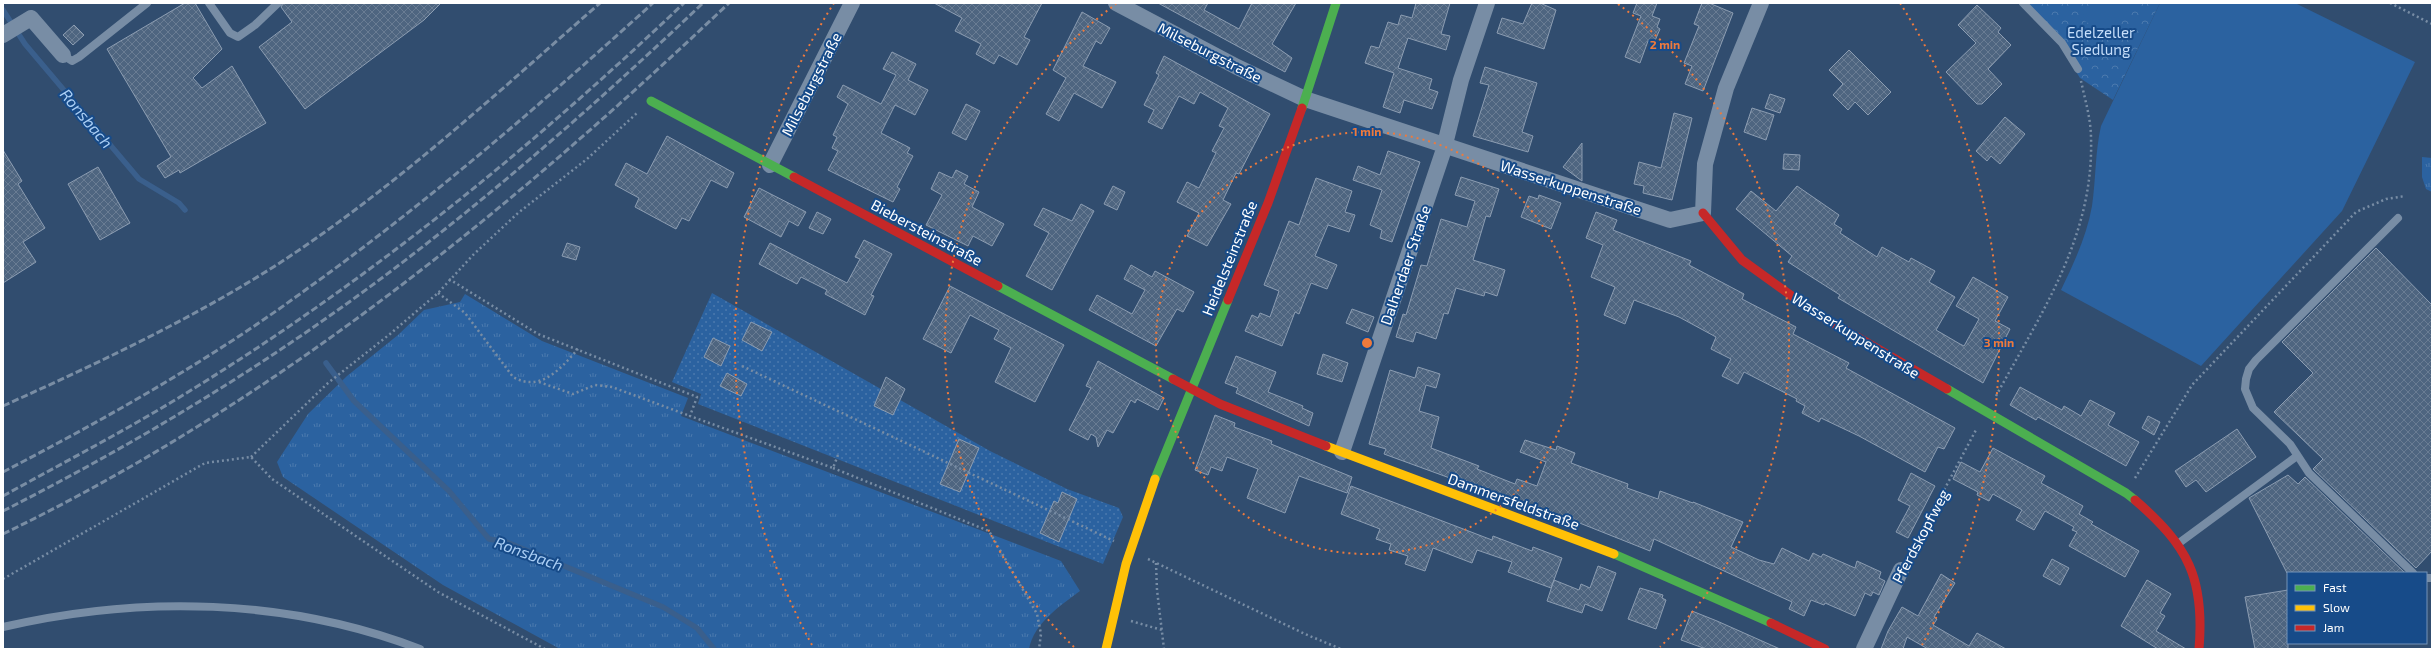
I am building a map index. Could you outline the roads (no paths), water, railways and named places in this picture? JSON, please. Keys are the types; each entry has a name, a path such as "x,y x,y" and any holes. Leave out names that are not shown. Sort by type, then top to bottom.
{"street":[{"name":"Milseburgstraße","path":"770,165 852,3"},
{"name":"Milseburgstraße","path":"1116,3 1237,67 1305,99"},
{"name":"Heidelsteinstraße","path":"1106,649 1141,521 1191,387 1288,148 1336,3"},
{"name":"Dalherdaer Straße","path":"1342,452 1445,145 1461,80 1487,3"},
{"path":"1703,213 1705,164 1726,88 1760,3"},
{"path":"4,34 31,18 63,55"},
{"name":"Wasserkuppenstraße","path":"1305,99 1670,220 1703,213 1742,260 1814,312 2126,493 2157,518 2179,543 2197,580 2203,620 2199,649"},
{"name":"Biebersteinstraße","path":"651,101 1191,387"},
{"name":"Dammersfeldstraße","path":"1191,387 1220,404 1342,452 1592,544 1740,608 1825,649"},
{"name":"Pferdskopfweg","path":"1864,649 1901,570"}],"lane":[{"path":"63,55 72,61 148,3"},
{"path":"209,3 230,33 238,37 255,25 278,3"},
{"path":"2023,3 2062,43 2078,69"},
{"path":"2398,218 2249,369 2246,379 2248,399 2253,408 2290,444 2309,473 2412,572"},
{"path":"2179,543 2297,456"},
{"path":"3,627 54,615 160,605 219,607 268,611 318,619 420,649"}],"waterway":[{"name":"Ronsbach","path":"3,10 25,44 139,179 179,203 185,210"},
{"name":"Ronsbach","path":"326,363 354,401 449,491 489,539 506,542 663,607 697,628 714,649"}],"railway":[{"path":"3,406 107,358 209,305 275,266 318,237 401,174 442,140 600,3"},
{"path":"3,472 81,431 195,364 232,341 350,258 483,152 653,3"},
{"path":"3,496 108,439 170,403 239,360 373,267 438,217 564,113 684,3"},
{"path":"3,511 106,456 207,397 256,366 352,300 439,234 516,171 592,105 703,3"},
{"path":"3,534 104,482 201,424 295,363 386,297 475,227 562,155 729,3"}],"park label":[{"name":"Edelzeller Siedlung","path":"2101,40"}]}
